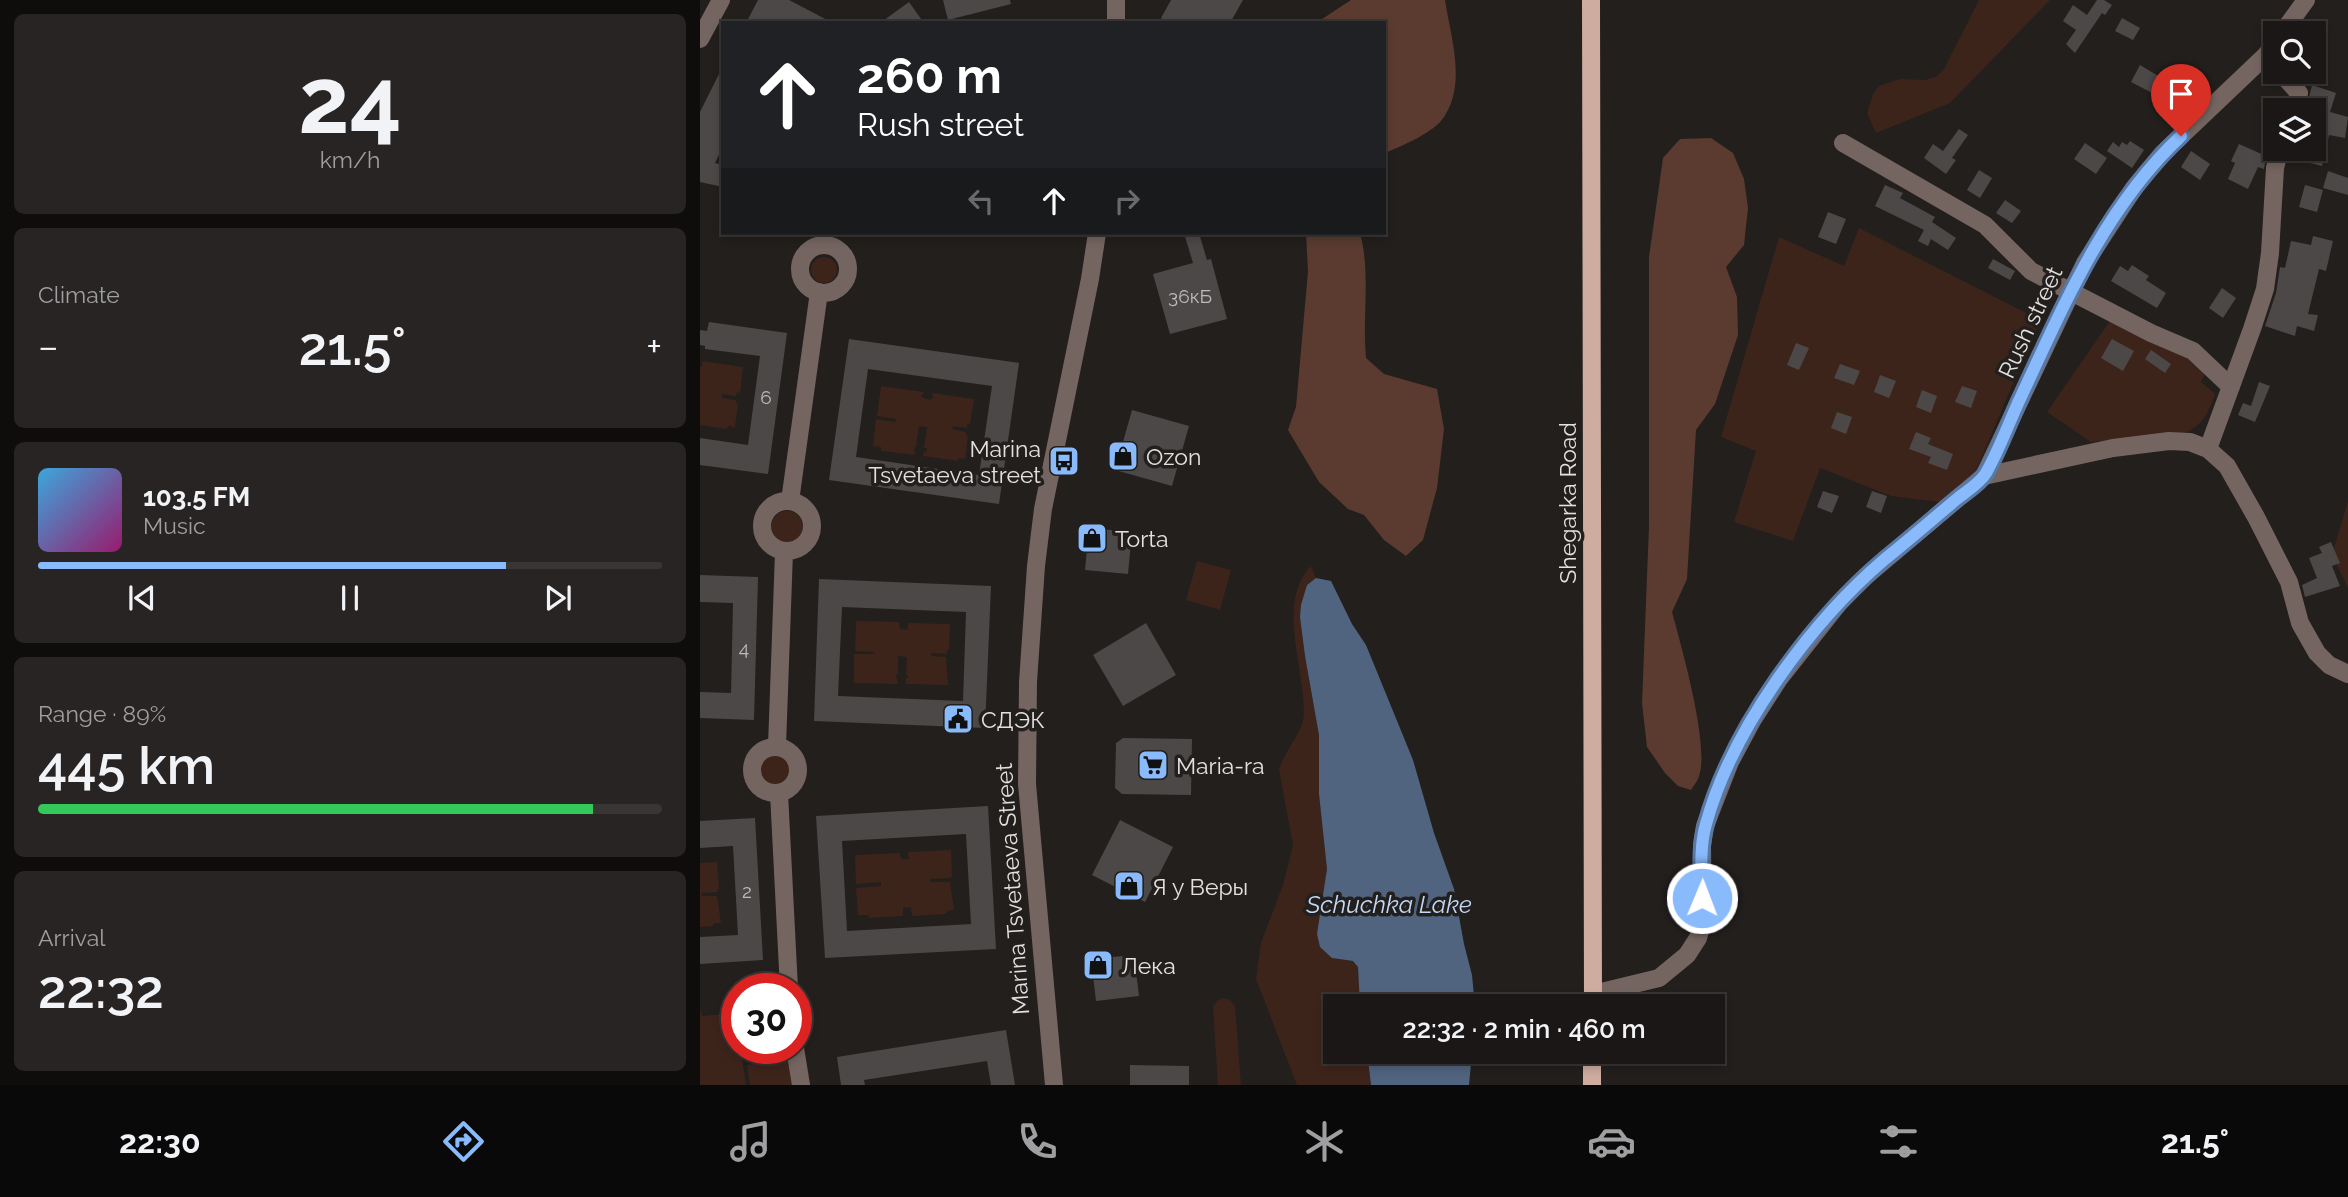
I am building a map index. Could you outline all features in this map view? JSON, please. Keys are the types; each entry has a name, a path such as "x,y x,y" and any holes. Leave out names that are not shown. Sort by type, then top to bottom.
{"main road":[{"name":"Shegarka Road","path":"1591,0 1593,994"},
{"path":"1592,1064 1592,1085"}],"street":[{"path":"700,39 721,0"},
{"path":"1116,0 1116,21"},
{"path":"2291,21 2306,0"},
{"name":"Rush street","path":"1984,476 2085,262 2134,188 2162,153 2263,63"},
{"path":"2291,84 2300,93 2298,98"},
{"path":"1843,143 1985,225 2031,271 2193,351 2231,387"},
{"path":"2208,449 2264,289 2270,253 2277,161"},
{"name":"Marina Tsvetaeva Street","path":"1054,1085 1027,783 1028,682 1043,509 1097,235"},
{"path":"830,239 843,254 848,270 846,278 835,290 819,292 806,285 800,272 800,264 808,251 830,239"},
{"path":"790,501 819,292"},
{"path":"1611,994 1659,978 1687,955 1698,938 1703,920 1702,845 1705,826 1730,762 1779,679 1839,603 1866,576 1984,476 2113,449 2169,441 2190,442 2208,449 2227,466 2256,517 2289,582 2300,623 2317,653 2329,665 2348,674"},
{"path":"790,501 806,509 813,525 812,533 802,547 784,552 765,540 762,524 768,510 774,505 790,501"},
{"path":"777,746 784,552"},
{"path":"777,746 790,752 798,765 796,781 779,793 771,793 758,785 752,772 753,764 761,752 777,746"},
{"path":"779,793 788,973"},
{"path":"798,1064 801,1085"}],"shaded area":[{"path":"1351,0 1445,0 1456,78 1449,108 1441,121 1406,144 1386,152 1386,21 1319,21"},
{"path":"1979,0 2050,0 1950,103 1876,133 1867,113 1873,94 1879,86 1900,79 1925,80 1936,77 1944,69"},
{"path":"1711,138 1733,153 1744,179 1748,208 1744,245 1726,267 1737,297 1738,335 1715,404 1696,430 1687,579 1672,612 1693,695 1701,742 1699,776 1691,790 1678,786 1647,747 1642,703 1649,526 1649,257 1663,158 1680,139"},
{"path":"1859,228 2040,320 1975,473 1940,502 1891,496 1820,468 1793,541 1734,522 1756,451 1721,437 1779,237 1844,266"},
{"path":"1306,235 1360,235 1366,279 1366,358 1384,374 1437,389 1444,429 1437,488 1423,540 1406,556 1384,540 1364,515 1348,509 1319,482 1288,430 1296,407 1308,271"},
{"path":"824,257 833,261 837,270 833,279 824,283 815,279 811,270 815,261"},
{"path":"2110,321 2189,357 2206,372 2201,382 2215,394 2200,423 2183,434 2091,442 2047,412"},
{"path":"701,361 743,367 740,393 737,392 736,396 722,394 722,398 736,400 738,404 735,427 728,426 727,429 700,425"},
{"path":"881,386 924,392 921,397 930,400 933,398 932,393 974,399 970,424 967,424 967,428 953,426 952,429 966,432 968,436 965,459 958,458 958,461 923,456 927,448 924,448 927,427 919,426 915,455 881,451 881,447 873,446 876,419 895,422 896,419 877,416"},
{"path":"2348,501 2348,588 2332,555"},
{"path":"787,511 799,515 803,527 799,539 787,543 775,539 771,527 775,515"},
{"path":"1197,561 1231,570 1220,610 1186,600"},
{"path":"1311,566 1316,578 1307,585 1300,617 1319,735 1319,794 1327,869 1324,896 1332,958 1353,961 1358,967 1359,994 1323,994 1323,1064 1368,1064 1371,1085 1297,1085 1256,979 1261,943 1283,885 1293,845 1279,770 1298,733 1304,713 1294,624 1296,592"},
{"path":"856,621 899,622 900,629 908,630 908,623 950,624 947,654 932,653 931,656 946,657 948,685 906,684 906,678 909,678 906,674 907,657 898,656 898,684 854,683 854,654 874,654 855,651"},
{"path":"775,755 787,759 791,771 787,783 775,787 763,783 759,771 763,759"},
{"path":"951,850 952,876 930,879 930,882 950,882 954,910 947,911 946,914 912,916 911,907 903,908 903,916 869,918 868,915 858,915 856,888 881,886 881,882 856,884 855,855 900,853 901,859 909,859 908,852"},
{"path":"717,862 717,892 701,893 702,896 717,896 721,923 700,927 700,863"},
{"path":"1223,998 1230,1000 1235,1006 1241,1085 1218,1085 1213,1007"},
{"path":"700,1009 702,1016 721,1014 721,1064 743,1064 746,1085 700,1085"},
{"path":"792,1064 795,1085 750,1085 747,1065"}],"water":[{"name":"Schuchka Lake","path":"1316,578 1331,581 1352,624 1366,645 1413,760 1454,889 1474,994 1359,994 1358,967 1353,961 1332,958 1320,947 1317,934 1327,869 1319,794 1319,735 1300,617 1307,585"},
{"path":"1368,1064 1471,1064 1469,1085 1371,1085"}],"building":[{"path":"758,0 789,0 829,21 778,19 747,21"},
{"path":"943,0 1010,0 1011,4 948,20"},
{"path":"1171,0 1243,0 1231,21 1165,21 1161,18"},
{"path":"2097,0 2104,0 2112,5 2105,15 2102,13 2075,53 2066,44 2076,30 2063,21 2073,5 2087,15"},
{"path":"909,2 923,21 883,21"},
{"path":"2122,18 2140,28 2133,40 2115,31"},
{"path":"2140,65 2165,80 2156,95 2131,82"},
{"path":"721,70 721,150 715,163 721,164 721,187 700,182 700,112"},
{"path":"2312,85 2336,93 2330,112 2348,117 2345,138 2329,135 2326,148 2326,98 2309,98"},
{"path":"1959,129 1968,135 1952,158 1956,160 1946,174 1924,158 1933,144 1943,151"},
{"path":"2130,141 2144,150 2132,168 2107,151 2113,142 2119,147 2122,142 2127,145"},
{"path":"2085,143 2107,158 2096,174 2074,159"},
{"path":"2239,144 2263,155 2263,161 2265,161 2264,169 2258,167 2248,189 2228,179 2235,163 2231,161"},
{"path":"2191,151 2210,164 2200,180 2181,167"},
{"path":"2306,161 2323,161 2322,166"},
{"path":"1979,170 1992,178 1980,198 1967,190"},
{"path":"2328,171 2348,178 2348,195 2323,188"},
{"path":"1885,185 1903,193 1900,198 1935,217 1932,222 1956,238 1948,250 1931,239 1928,246 1918,241 1924,230 1875,206"},
{"path":"2305,185 2323,190 2317,212 2299,207"},
{"path":"2005,200 2021,211 2012,223 1996,213"},
{"path":"1828,212 1846,219 1836,244 1818,237"},
{"path":"1185,235 1200,235 1207,260 1211,259 1227,319 1170,334 1153,274 1193,263"},
{"path":"2313,236 2333,241 2326,271 2319,269 2308,314 2318,315 2314,331 2297,326 2295,336 2265,326 2276,293 2280,267 2285,268 2291,241 2311,245"},
{"path":"1993,259 2015,271 2010,280 1988,268"},
{"path":"2132,265 2149,276 2146,280 2166,293 2157,308 2111,281 2120,266 2128,271"},
{"path":"2222,288 2236,298 2223,318 2209,308"},
{"path":"709,322 787,333 768,474 700,465 700,438 748,445 760,356 705,349 705,346 700,345 700,330 707,331"},
{"path":"849,339 1019,363 999,504 829,480","holes":["868,369 992,386 979,475 856,457"]},
{"path":"2112,339 2134,351 2123,371 2101,358"},
{"path":"1796,343 1809,348 1799,370 1787,365"},
{"path":"2151,350 2171,364 2165,373 2145,359"},
{"path":"1840,364 1860,371 1854,385 1834,378"},
{"path":"1880,375 1896,381 1889,398 1874,392"},
{"path":"2259,382 2270,386 2255,422 2238,415 2243,403 2251,406"},
{"path":"1962,386 1977,391 1971,408 1955,402"},
{"path":"1922,390 1937,396 1931,413 1916,407"},
{"path":"1132,410 1189,426 1172,486 1115,470"},
{"path":"1837,412 1852,417 1846,434 1831,428"},
{"path":"1916,432 1931,438 1928,444 1953,454 1947,470 1928,463 1931,457 1909,449"},
{"path":"1823,491 1839,496 1832,513 1817,507"},
{"path":"1872,491 1887,496 1881,513 1866,507"},
{"path":"1089,528 1132,532 1128,574 1085,570"},
{"path":"2331,542 2340,563 2332,566 2340,586 2305,597 2302,585 2317,578 2309,558 2322,553 2319,547"},
{"path":"700,575 758,577 754,720 700,718 700,692 731,693 733,603 700,602"},
{"path":"819,579 991,586 985,728 814,721","holes":["842,607 966,612 963,701 838,696"]},
{"path":"1146,623 1176,675 1123,706 1093,655"},
{"name":"Maria-ra","path":"1123,738 1192,739 1191,795 1122,794 1115,788 1116,743"},
{"path":"988,806 996,949 825,958 816,816","holes":["966,834 971,924 847,931 842,841"]},
{"path":"755,818 763,960 700,964 700,937 738,935 733,846 700,848 700,821"},
{"path":"1120,820 1173,847 1145,902 1092,875"},
{"path":"1134,955 1139,996 1096,1001 1091,959"},
{"path":"1006,1030 1015,1085 991,1085 987,1061 864,1080 865,1085 841,1085 837,1057"},
{"path":"1130,1065 1189,1066 1189,1085 1130,1085"}],"place":[{"name":"Ozon","path":"1123,456"},
{"name":"Marina Tsvetaeva street","path":"1064,461"},
{"name":"Torta","path":"1092,538"},
{"name":"СДЭК","path":"958,719"},
{"name":"Maria-ra","path":"1153,765"},
{"name":"Я у Веры","path":"1129,886"},
{"name":"Лека","path":"1098,965"}],"route":[{"path":"1702,898 1702,845 1705,826 1730,762 1752,721 1779,679 1839,603 1866,576 1984,476 2085,262 2134,188 2162,153 2181,136"}]}
